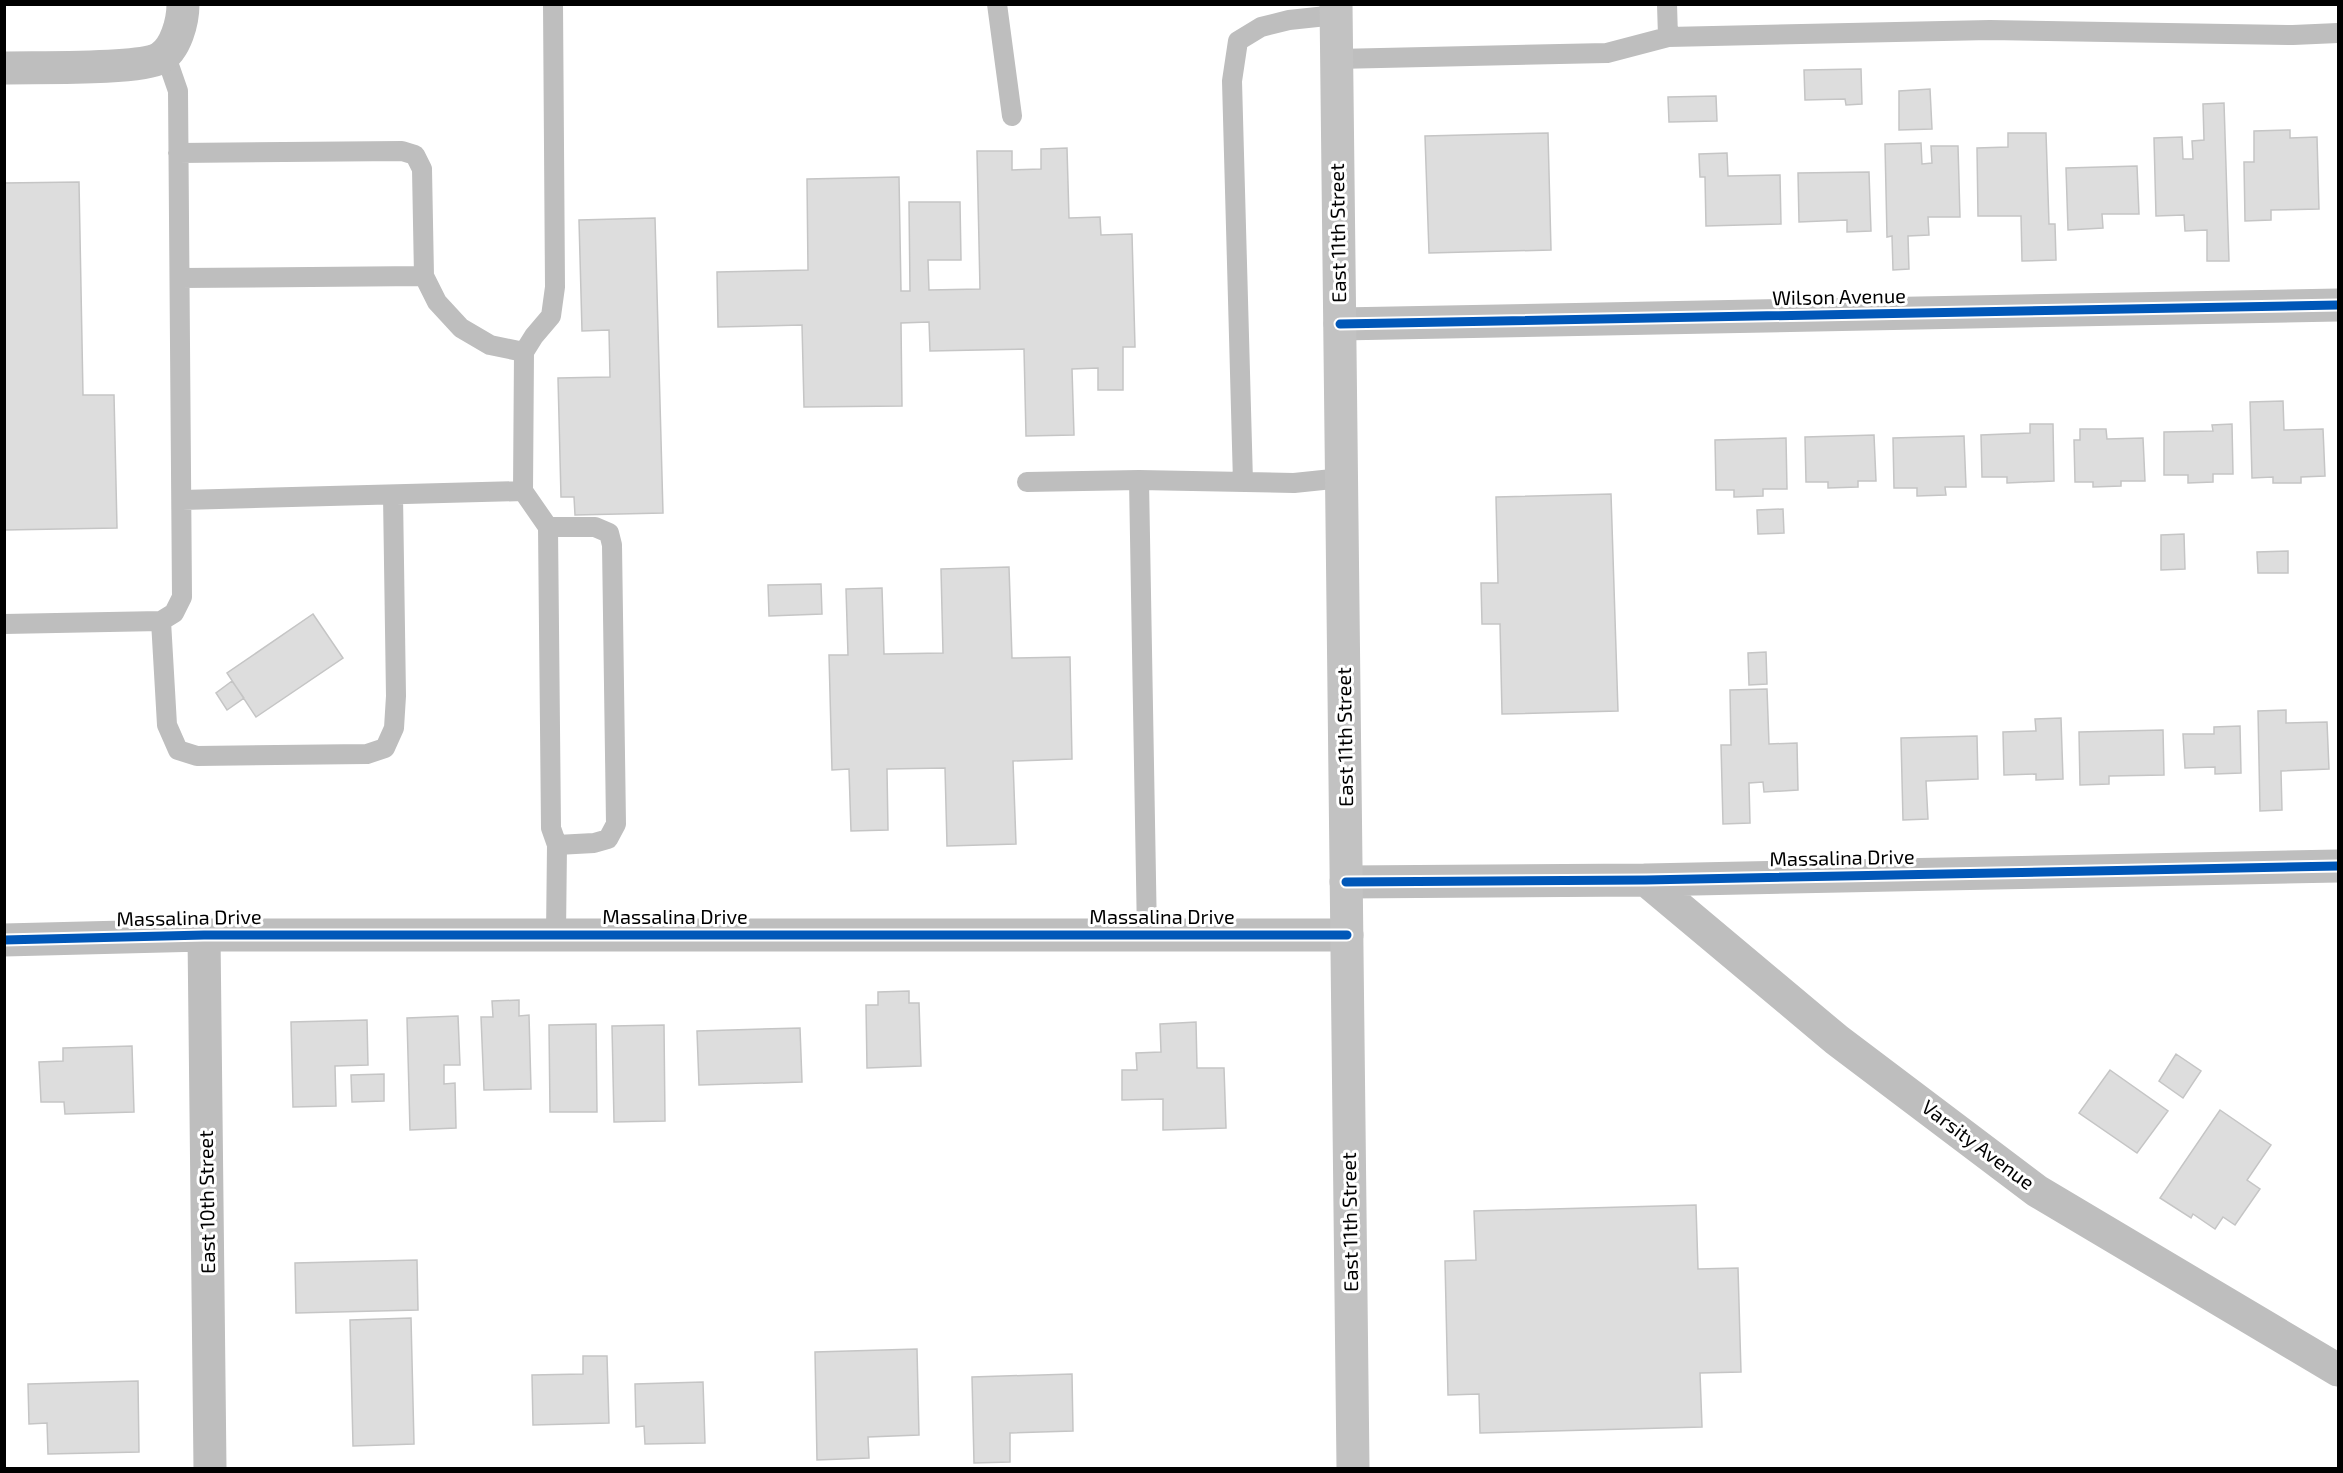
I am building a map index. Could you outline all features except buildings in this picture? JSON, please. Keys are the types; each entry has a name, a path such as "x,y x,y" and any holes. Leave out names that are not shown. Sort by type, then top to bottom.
{"main road":[{"name":"East 11th Street","path":"1336,10 1353,1468"}],"street":[{"path":"4,68 133,64 166,51 183,13 183,4"},
{"name":"Wilson Avenue","path":"1340,324 2338,305"},
{"name":"Massalina Drive","path":"1346,882 1646,880 2338,866"},
{"name":"Varsity Avenue","path":"1646,880 1838,1040 2037,1191 2338,1370"},
{"name":"Massalina Drive","path":"4,940 204,935 1347,935"},
{"name":"East 10th Street","path":"204,935 210,1468"}],"lane":[{"path":"553,4 555,287 551,316 524,352 523,491 549,527 551,828 556,845 556,935"},
{"path":"997,4 1012,116"},
{"path":"1668,4 1668,37"},
{"path":"1243,482 1232,81 1238,41 1261,27 1336,10"},
{"path":"1336,59 1607,53 1668,37 1989,30 2293,35 2338,33"},
{"path":"4,624 161,621 174,613 182,597 178,91 166,51"},
{"path":"178,153 402,152 415,155 422,169 424,276 438,302 461,328 490,345 524,352"},
{"path":"180,278 424,276"},
{"path":"1027,482 1139,480 1294,483 1342,478"},
{"path":"1139,480 1147,934"},
{"path":"182,500 523,491"},
{"path":"161,621 167,725 178,750 197,756 367,754 385,748 394,728 396,696 393,495"},
{"path":"549,527 595,527 609,532 612,545 616,824 608,839 594,843 556,845"}],"cycle path":[{"path":"1340,324 2338,305"},
{"path":"1346,882 1646,880 2338,866"},
{"path":"4,940 204,935 1347,935"}]}
